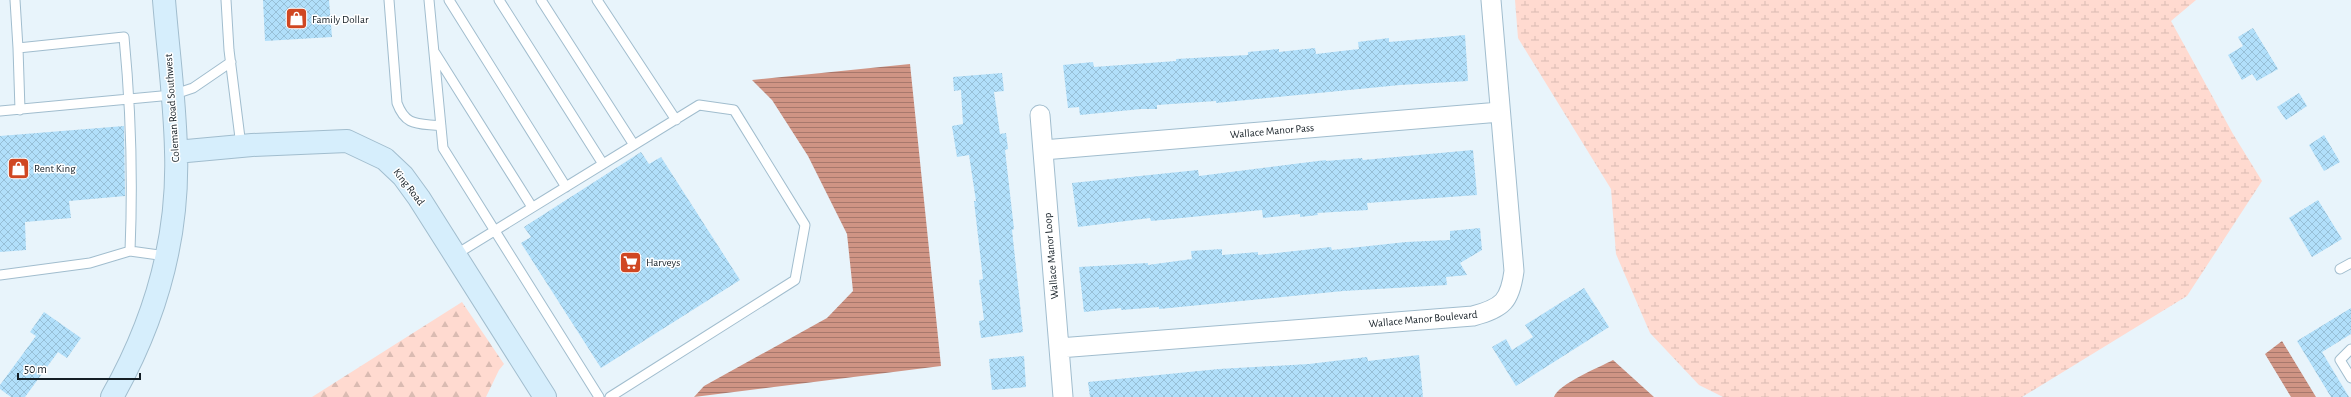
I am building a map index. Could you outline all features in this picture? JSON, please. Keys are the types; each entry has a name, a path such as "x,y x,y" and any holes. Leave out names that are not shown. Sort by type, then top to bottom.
{"street":[{"name":"Coleman Road Southwest","path":"112,397 145,330 156,301 168,256 174,218 176,152 164,0"},
{"name":"Wallace Manor Boulevard","path":"1059,348 1473,316 1493,311 1504,301 1512,290 1514,271 1491,0"},
{"name":"Wallace Manor Pass","path":"1043,150 1500,112"},
{"name":"Wallace Manor Loop","path":"1040,115 1063,397"},
{"name":"King Road","path":"176,152 242,146 347,141 385,159 403,176 545,397"}],"lane":[{"path":"15,0 20,110"},
{"path":"226,0 231,62 242,146"},
{"path":"389,0 396,103 402,117 409,122 441,126"},
{"path":"428,0 443,148 599,397"},
{"path":"449,0 566,187"},
{"path":"499,0 603,164"},
{"path":"541,0 634,145"},
{"path":"597,0 676,120"},
{"path":"18,48 124,37 130,99 133,160 130,252"},
{"path":"433,50 532,207"},
{"path":"0,111 172,95 193,88 231,62"},
{"path":"455,255 699,105 734,110 805,225 795,280 610,397"},
{"path":"0,275 90,263 130,252 168,256"},
{"path":"2340,269 2351,263"},
{"path":"2351,349 2340,360 2351,378"}],"green space":[{"path":"1515,0 2196,0 2171,21 2233,134 2262,181 2187,296 2022,397 1723,397 1699,385 1650,333 1616,254 1611,189 1518,38"},
{"path":"462,302 504,364 499,370 486,397 312,397"}],"shaded area":[{"path":"910,64 941,366 694,397 704,386 827,318 853,291 847,234 808,156 772,100 752,80"},
{"path":"2282,341 2316,397 2291,397 2265,354"},
{"path":"1613,360 1654,397 1554,397 1557,392 1571,381"}],"building":[{"name":"Family Dollar","path":"263,0 329,0 332,37 265,41"},
{"path":"2253,28 2278,69 2257,81 2252,74 2242,80 2228,55 2243,46 2238,37"},
{"path":"1465,35 1468,81 1400,85 1216,103 1216,101 1157,105 1157,109 1141,109 1080,115 1079,107 1068,108 1063,65 1093,62 1094,67 1176,61 1176,59 1248,55 1248,52 1279,49 1279,52 1315,48 1316,54 1359,49 1358,42 1389,38 1389,42"},
{"path":"1002,73 1004,91 994,92 1000,134 1006,133 1008,149 1005,150 1023,332 981,338 979,321 984,320 979,280 983,279 974,201 976,201 969,155 957,157 952,126 963,124 961,90 954,91 953,77"},
{"path":"2299,93 2307,106 2286,120 2277,107"},
{"path":"124,126 125,196 69,201 71,218 25,222 26,250 0,252 0,136"},
{"path":"2324,135 2340,162 2324,171 2309,145"},
{"path":"1473,150 1477,195 1367,203 1368,210 1317,213 1318,215 1300,217 1300,214 1263,218 1262,210 1151,221 1150,218 1078,227 1072,183 1198,170 1199,176 1326,160 1362,158 1363,160"},
{"name":"Harveys","path":"641,152 649,164 661,157 740,280 601,368 521,243 531,237 524,227"},
{"path":"2318,200 2342,239 2312,257 2289,218"},
{"path":"1480,228 1482,250 1460,263 1467,275 1446,277 1447,285 1343,291 1159,309 1159,307 1121,310 1121,308 1084,312 1079,267 1148,263 1148,265 1192,259 1191,251 1222,249 1222,255 1258,252 1258,255 1331,247 1332,250 1406,242 1450,240 1450,231"},
{"path":"1584,288 1609,327 1516,386 1492,347 1506,339 1512,350 1533,337 1525,325"},
{"path":"2351,308 2351,334 2322,352 2349,397 2331,397 2297,341"},
{"path":"44,312 81,338 67,358 58,352 25,397 11,397 0,389 0,385 36,336 30,332"},
{"path":"1419,355 1423,397 1090,397 1088,382 1219,369 1309,364 1367,357 1368,361"},
{"path":"1024,356 1026,387 992,390 989,359"}],"place":[{"name":"Family Dollar","path":"297,19"},
{"name":"Rent King","path":"18,168"},
{"name":"Harveys","path":"630,262"}]}
